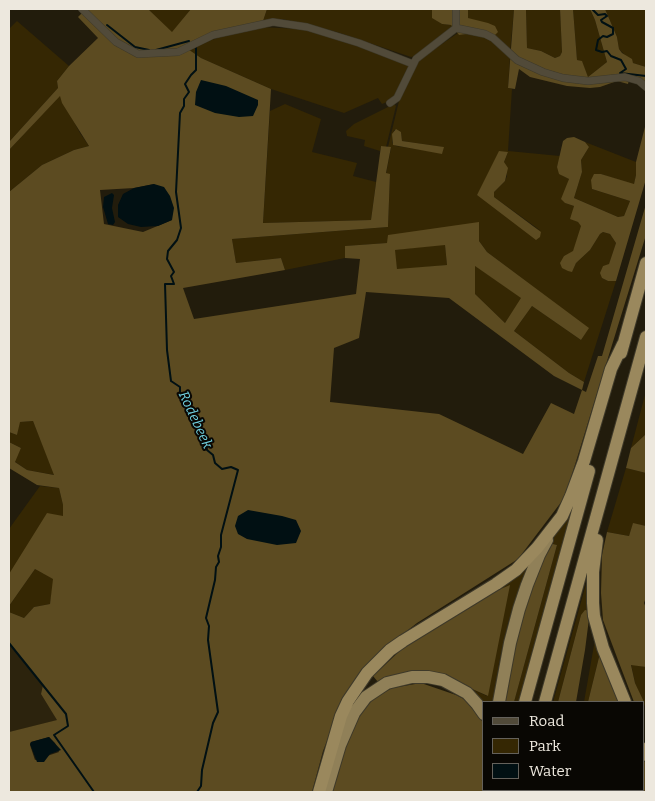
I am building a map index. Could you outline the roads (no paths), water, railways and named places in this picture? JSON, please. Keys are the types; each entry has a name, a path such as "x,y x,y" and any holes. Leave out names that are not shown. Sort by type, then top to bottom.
{"highway":[{"path":"525,701 646,263"},
{"path":"545,701 646,337"},
{"path":"499,701 510,643 526,585 539,555 562,516 571,496 584,461 611,369 624,344"},
{"path":"598,513 599,532 593,572 594,616 603,648 625,701"},
{"path":"319,792 341,716 348,701 367,673 397,646 516,570 537,548 562,516"},
{"path":"326,792 340,745 354,713 366,697 387,683 412,677 428,677 449,682 471,696 482,711"}],"street":[{"path":"82,9 116,42 138,54 178,52 213,35 273,22 307,27 358,43 412,64"},
{"path":"390,102 394,101 399,94 412,64 430,48 450,35 456,28 456,9"},
{"path":"456,28 485,34 493,38 517,60 543,72 563,78 588,81 625,77 639,81 646,87"}],"water":[{"path":"201,80 226,86 258,100 253,116 239,117 215,113 195,105 196,92"},
{"path":"154,184 164,187 170,196 174,208 172,220 158,226 141,227 128,224 118,217 118,205 123,194 134,188"},
{"path":"112,193 114,195 112,208 115,222 113,225 108,224 103,207 104,197"},
{"path":"248,510 296,520 301,531 296,543 277,545 247,539 238,534 235,526 238,516"},
{"path":"49,737 61,750 50,754 44,762 37,762 30,744 31,742"}],"waterway":[{"path":"592,9 598,15 605,14 607,16 601,20 602,22 613,28 613,34 607,37 603,36 598,40 596,50 607,51 611,56 621,60 626,69 620,73 646,76"},
{"path":"107,25 135,47 149,50"},
{"path":"156,50 189,41"},
{"name":"Rodebeek","path":"196,48 196,70 185,84 189,92 184,99 184,106 180,113 176,192 181,228 177,240 168,251 167,259 174,272 171,276 174,284 165,284 167,350 171,381 180,387 180,393 201,436 206,441 207,450 213,455 215,463 222,469 231,467 238,470 221,535 219,562 216,567 215,580 206,618 209,626 208,640 218,712 213,723 202,770 201,786 197,792"},
{"path":"9,643 66,714 68,726 54,735 94,792"}]}
